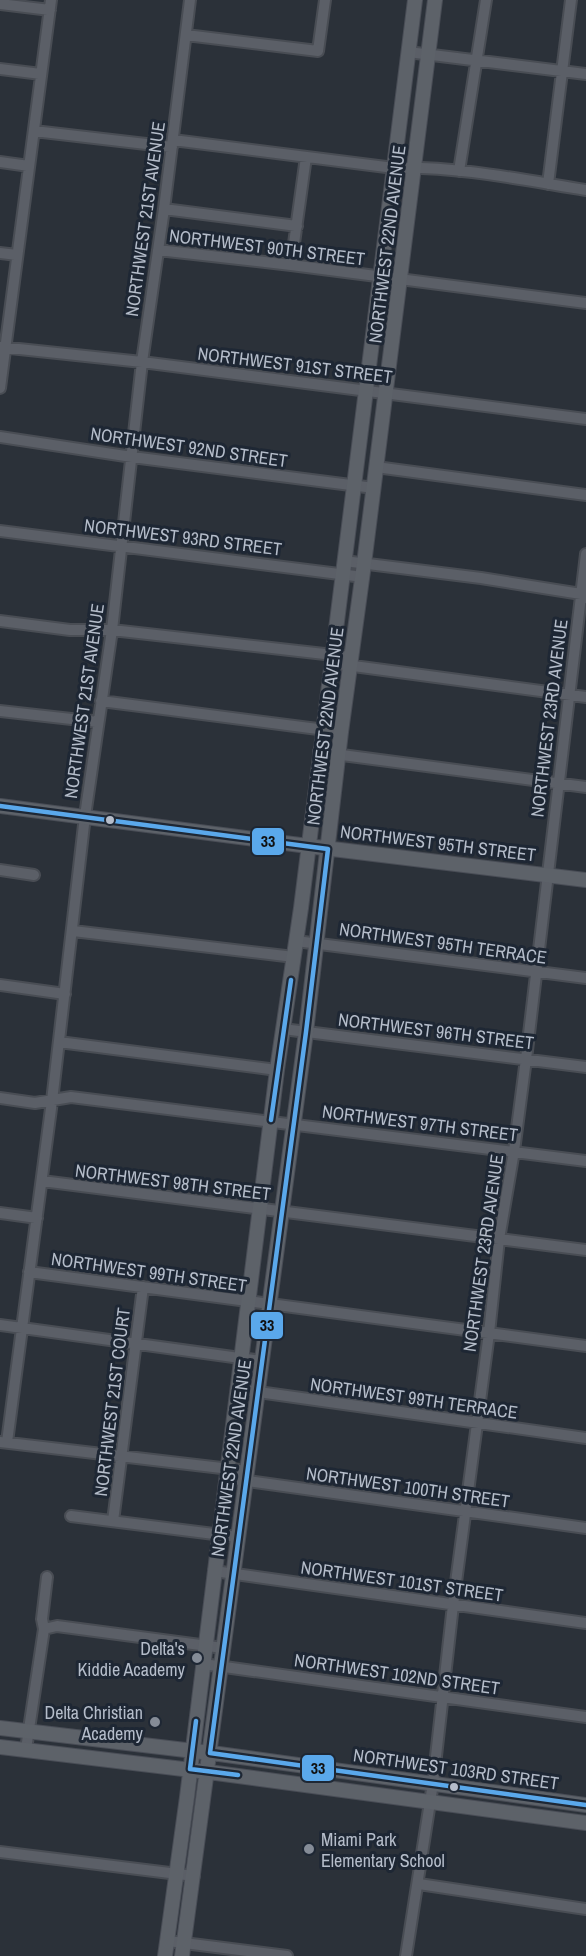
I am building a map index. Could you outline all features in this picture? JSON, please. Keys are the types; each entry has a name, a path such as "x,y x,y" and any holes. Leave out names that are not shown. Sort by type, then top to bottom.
{"main road":[{"name":"NORTHWEST 22ND AVENUE","path":"165,1956 415,0"},
{"name":"NORTHWEST 22ND AVENUE","path":"183,1949 306,1032 338,755 364,570 435,0"},
{"name":"NORTHWEST 95TH STREET","path":"0,806 586,880"},
{"name":"NORTHWEST 103RD STREET","path":"0,1728 210,1753 586,1805"},
{"name":"NORTHWEST 103RD STREET","path":"0,1747 190,1769 586,1823"}],"street":[{"name":"NORTHWEST 21ST AVENUE","path":"4,1442 42,1181 85,816 112,630 142,362 165,209 190,0"},
{"path":"186,34 318,51 325,0"},
{"path":"459,171 486,0"},
{"path":"548,184 571,0"},
{"path":"0,4 50,5 18,255 3,347 0,388"},
{"path":"408,52 586,74"},
{"path":"0,69 41,74"},
{"path":"34,131 306,157 394,168 415,167 459,171 586,189"},
{"path":"291,265 306,157"},
{"path":"0,162 29,166"},
{"path":"165,209 297,226"},
{"name":"NORTHWEST 90TH STREET","path":"158,250 586,303"},
{"path":"0,253 18,255"},
{"name":"NORTHWEST 91ST STREET","path":"3,347 142,362 586,418"},
{"name":"NORTHWEST 92ND STREET","path":"0,437 132,457 374,488"},
{"path":"376,467 586,495"},
{"name":"NORTHWEST 93RD STREET","path":"0,531 121,546 343,568 481,578 583,596"},
{"name":"NORTHWEST 23RD AVENUE","path":"406,1956 433,1783 499,1239 526,1059 546,874 583,596 586,554"},
{"path":"0,621 70,630 112,630 351,661 586,697"},
{"path":"101,701 341,732"},
{"path":"0,711 98,722"},
{"path":"319,752 586,787"},
{"path":"0,870 34,875"},
{"path":"73,931 294,957"},
{"name":"NORTHWEST 95TH TERRACE","path":"296,941 586,978"},
{"path":"0,985 65,994"},
{"name":"NORTHWEST 96TH STREET","path":"283,1029 586,1066"},
{"path":"59,1042 277,1070"},
{"name":"NORTHWEST 97TH STREET","path":"0,1098 36,1103 71,1097 586,1161"},
{"name":"NORTHWEST 98TH STREET","path":"42,1181 586,1250"},
{"path":"0,1213 37,1218"},
{"name":"NORTHWEST 99TH STREET","path":"29,1272 586,1346"},
{"name":"NORTHWEST 21ST COURT","path":"113,1521 143,1287"},
{"path":"0,1325 262,1361"},
{"name":"NORTHWEST 99TH TERRACE","path":"237,1389 586,1438"},
{"name":"NORTHWEST 100TH STREET","path":"4,1442 122,1456 586,1528"},
{"path":"71,1516 238,1537"},
{"name":"NORTHWEST 101ST STREET","path":"214,1570 586,1623"},
{"path":"26,1749 44,1629 42,1620 47,1577"},
{"path":"44,1629 57,1626 223,1648"},
{"name":"NORTHWEST 102ND STREET","path":"202,1664 586,1717"},
{"path":"0,1852 194,1876"},
{"path":"418,1884 586,1909"},
{"path":"168,1941 183,1949 287,1956"}],"transit line":[{"name":"33","path":"0,806 328,849 306,1032 210,1753 586,1805"},
{"name":"33","path":"271,1120 291,980"},
{"name":"33","path":"196,1721 190,1769 238,1775"}],"place":[{"name":"Delta's Kiddie Academy","path":"197,1658"},
{"name":"Delta Christian Academy","path":"155,1722"},
{"name":"Miami Park Elementary School","path":"309,1849"}]}
